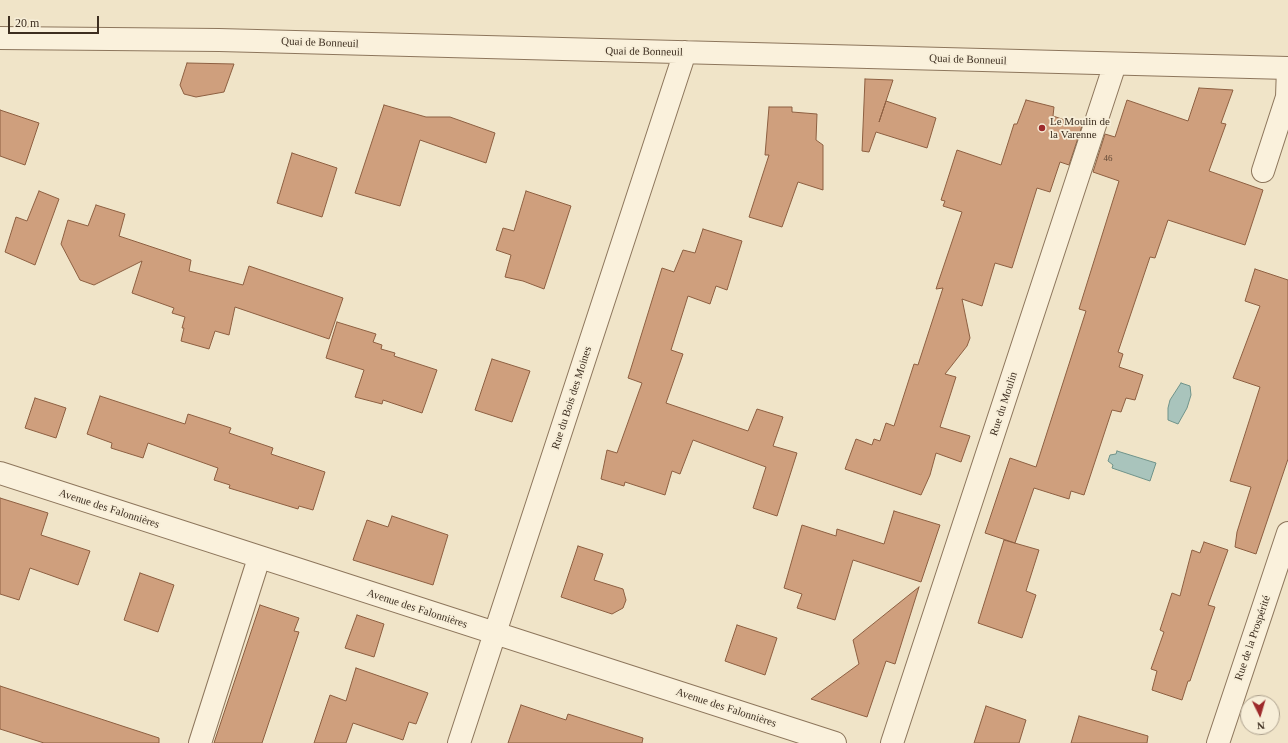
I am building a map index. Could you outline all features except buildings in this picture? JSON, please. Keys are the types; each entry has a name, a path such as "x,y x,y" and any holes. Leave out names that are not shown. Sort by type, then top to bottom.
{"street":[{"name":"Quai de Bonneuil","path":"0,38 219,40 1288,68"},
{"name":"Rue du Bois des Moines","path":"459,743 685,52"},
{"name":"Rue du Moulin","path":"892,743 1115,64"},
{"path":"1263,171 1287,96 1288,68"},
{"name":"Avenue des Falonnières","path":"0,474 835,743"},
{"name":"Rue de la Prospérité","path":"1218,743 1288,533"},
{"path":"200,743 259,558"}],"water":[{"path":"1181,383 1190,386 1191,395 1187,408 1178,424 1168,420 1168,408 1170,400"},
{"path":"1117,451 1156,463 1150,481 1112,468 1113,465 1108,461 1110,455 1116,454"}],"place":[{"name":"Le Moulin de la Varenne","path":"1042,128"}]}
